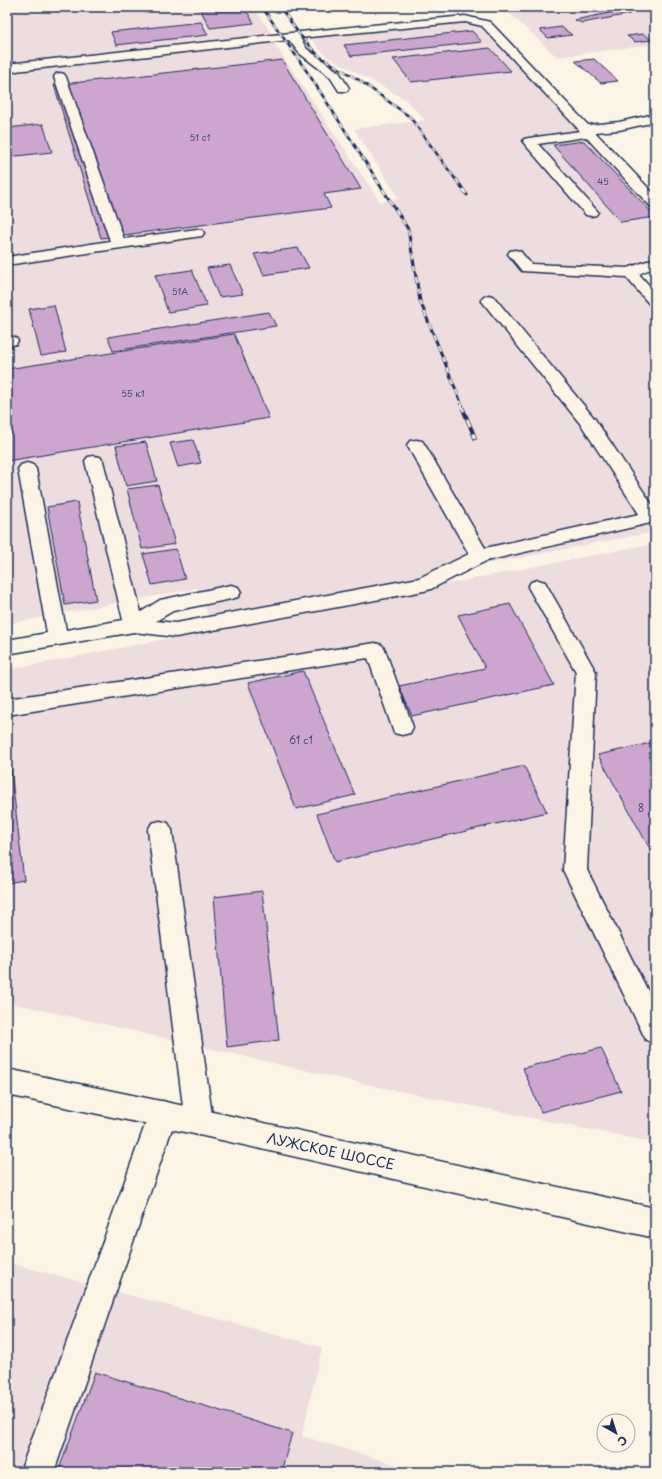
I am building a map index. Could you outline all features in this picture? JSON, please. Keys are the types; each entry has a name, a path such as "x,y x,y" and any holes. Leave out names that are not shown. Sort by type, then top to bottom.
{"street":[{"path":"398,13 407,24"},
{"path":"7,68 154,57 292,36 465,18 486,24 655,203"},
{"path":"292,36 303,52 335,75 343,88"},
{"path":"60,77 119,245"},
{"path":"591,212 530,142 655,118"},
{"path":"7,261 197,233"},
{"path":"516,254 527,268 630,273 655,262"},
{"path":"630,273 655,302"},
{"path":"7,647 134,625 176,630 424,584 480,556 652,517 589,423 489,300"},
{"path":"416,446 480,556"},
{"path":"94,461 134,625"},
{"path":"27,469 58,639"},
{"path":"538,587 586,672 575,870 653,1026"},
{"path":"134,625 167,605 231,592"},
{"path":"7,707 375,650 402,727"},
{"path":"160,830 199,1122"},
{"name":"ЛУЖСКОЕ ШОССЕ","path":"7,1082 163,1114 655,1222"},
{"path":"37,1472 163,1114"}],"shaded area":[{"path":"7,7 254,7 271,33 7,63"},
{"path":"540,7 655,7 655,44 557,57 507,11"},
{"path":"458,22 479,26 655,211 655,255 618,268 655,313 655,532 209,617 197,588 7,624 7,72 274,43 380,202 399,198 354,129 425,120 405,99 326,56 309,37"},
{"path":"655,543 655,1143 374,1086 7,1002 7,670"},
{"path":"7,1262 322,1347 302,1436 420,1472 7,1472"}],"building":[{"path":"199,7 244,7 254,23 210,28"},
{"path":"624,10 630,14 582,23 575,20"},
{"path":"201,22 208,35 116,45 111,32"},
{"path":"561,27 572,35 548,38 540,30"},
{"path":"472,31 482,42 351,56 344,45"},
{"path":"643,34 652,40 635,42 627,36"},
{"path":"490,48 511,71 411,82 393,59"},
{"path":"594,59 618,81 601,83 575,61"},
{"path":"282,60 361,189 324,194 331,208 101,238 54,85"},
{"path":"43,124 52,152 7,157 7,128"},
{"path":"584,141 655,217 621,222 553,145"},
{"path":"298,248 309,268 264,275 254,254"},
{"path":"230,265 243,294 219,297 207,268"},
{"path":"192,270 207,306 168,312 155,275"},
{"path":"54,305 66,352 41,356 29,309"},
{"path":"269,312 276,326 113,351 108,337"},
{"path":"234,334 269,418 7,461 7,369"},
{"path":"193,440 201,463 178,467 170,443"},
{"path":"146,442 157,481 126,486 116,446"},
{"path":"158,485 175,544 142,549 127,489"},
{"path":"77,502 96,600 65,605 47,507"},
{"path":"176,549 185,579 152,585 143,554"},
{"path":"510,604 554,685 412,716 399,686 485,668 458,615"},
{"path":"303,671 355,795 296,809 248,683"},
{"path":"7,737 24,880 7,883"},
{"path":"655,742 655,858 598,755"},
{"path":"524,766 547,812 335,862 317,814"},
{"path":"262,891 279,1040 227,1047 214,897"},
{"path":"601,1048 621,1091 541,1112 523,1068"},
{"path":"95,1372 292,1433 281,1472 58,1472"}],"railway":[{"path":"144,7 146,12"},
{"path":"262,7 310,76 377,180"},
{"path":"280,7 300,35 319,56 359,80 410,117 456,180"},
{"path":"376,179 408,229 420,301 462,405"},
{"path":"456,179 467,195"},
{"path":"461,404 475,438"}]}
